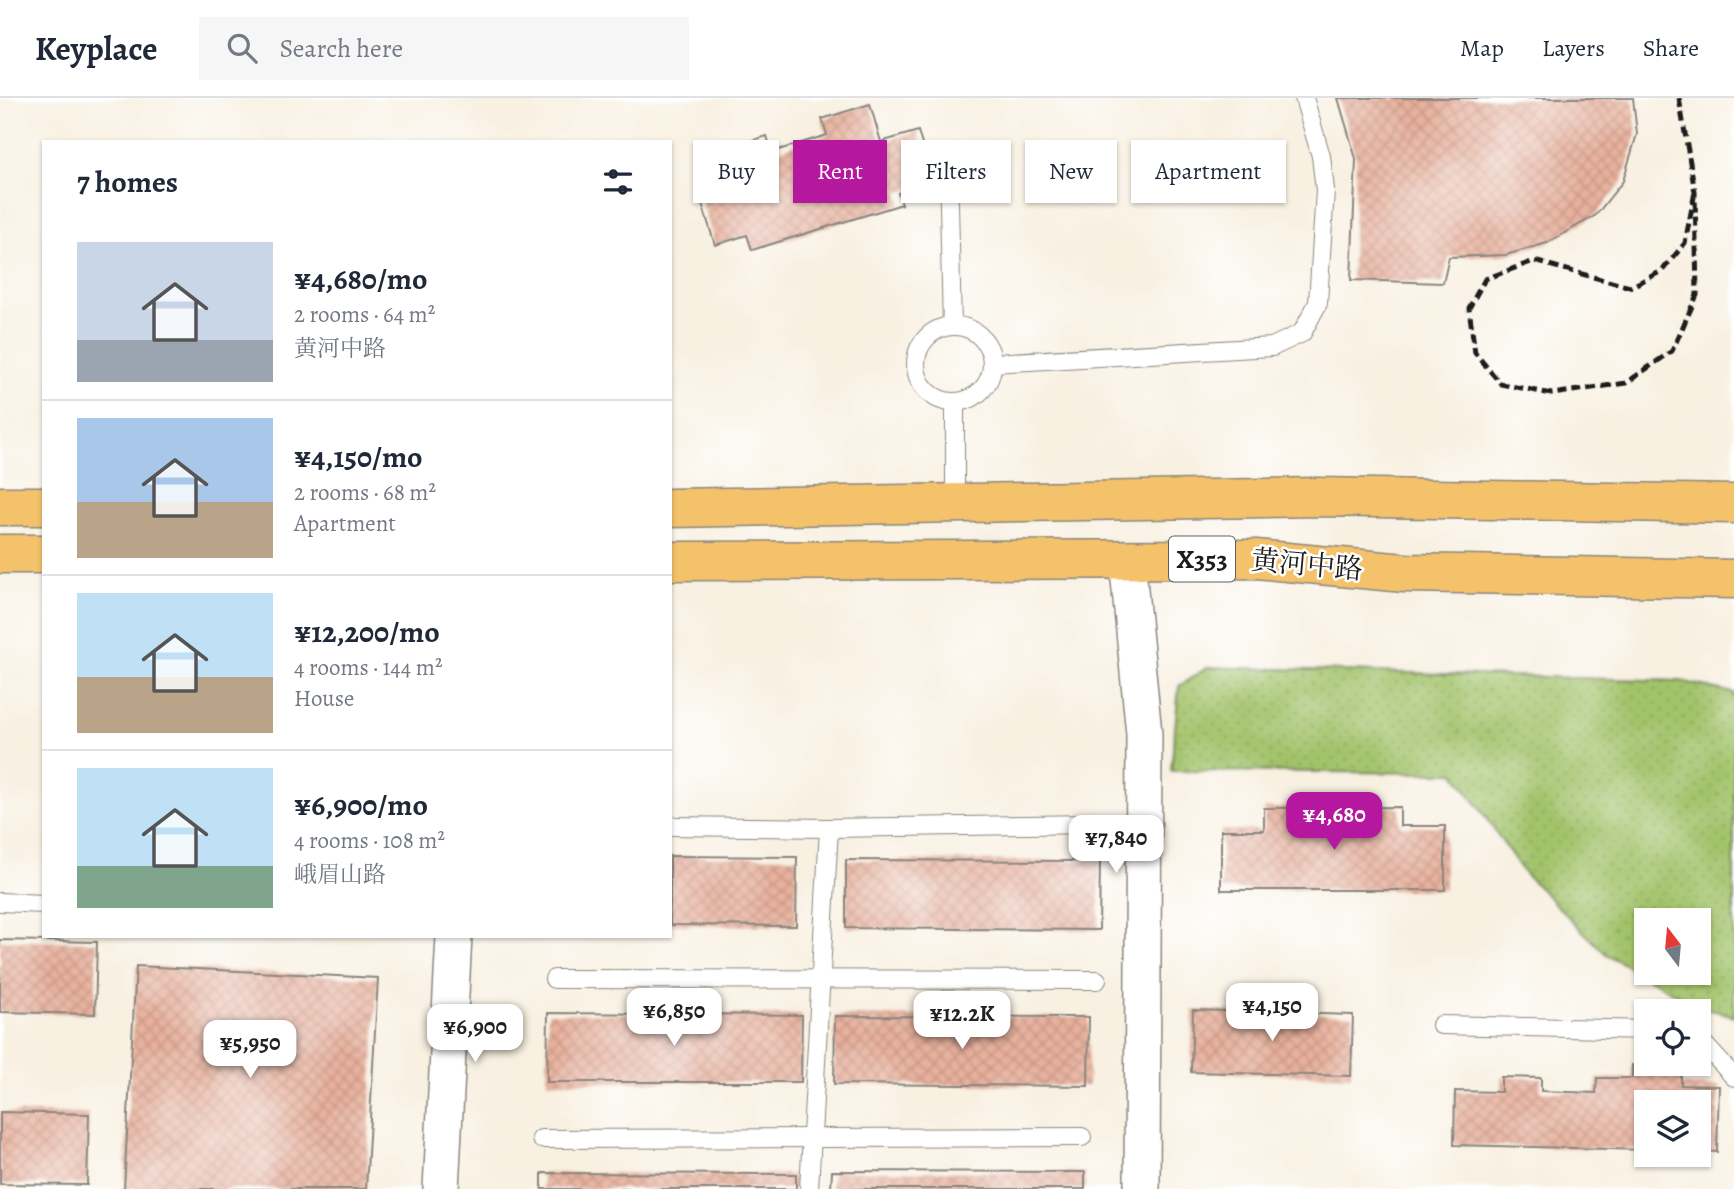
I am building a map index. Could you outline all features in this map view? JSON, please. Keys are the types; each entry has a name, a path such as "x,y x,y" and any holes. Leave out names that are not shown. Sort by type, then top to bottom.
{"main road":[{"name":"X353","path":"672,508 1318,497 1734,504"},
{"path":"0,506 42,506"},
{"path":"0,554 42,554"},
{"name":"黄河中路","path":"672,561 1256,559 1405,573 1734,579"}],"street":[{"path":"1127,559 1144,734 1142,1189"},
{"path":"441,1189 454,938"}],"lane":[{"path":"993,363 1272,347 1302,333 1318,303 1325,190 1321,156 1304,98"},
{"path":"949,203 952,326"},
{"path":"952,326 964,327 984,340 993,363 985,388 975,397 963,402 937,398 926,391 916,367 922,344 930,335 952,326"},
{"path":"955,402 955,504"},
{"path":"672,826 829,828 1093,824"},
{"path":"809,1189 829,828"},
{"path":"0,902 42,904"},
{"path":"554,979 1097,980"},
{"path":"1441,1025 1634,1030"},
{"path":"1711,1052 1734,1077"},
{"path":"541,1139 1082,1137"}],"green space":[{"path":"1208,667 1681,681 1734,693 1734,1016 1711,1010 1711,999 1685,999 1660,985 1712,985 1712,908 1634,908 1634,970 1606,954 1524,873 1455,773 1171,771 1179,686"}],"building":[{"path":"1338,98 1633,98 1637,134 1623,181 1596,215 1547,243 1506,255 1449,257 1443,283 1351,280 1356,159"},
{"path":"870,104 880,140 811,140 827,135 822,119"},
{"path":"918,131 921,140 901,140 901,192 898,193 902,204 752,250 747,235 715,245 702,203 779,203 779,150 793,146 793,203 887,203 887,140"},
{"path":"1400,807 1400,826 1445,826 1445,890 1221,890 1221,830 1264,830 1264,808"},
{"path":"672,856 797,857 796,926 672,925"},
{"path":"846,860 1100,861 1099,930 846,928"},
{"path":"0,940 97,942 95,1014 0,1012"},
{"path":"136,966 378,978 366,1189 124,1189"},
{"path":"1193,1010 1353,1015 1351,1076 1191,1072"},
{"path":"548,1013 802,1015 801,1082 547,1082"},
{"path":"835,1016 1089,1017 1088,1086 834,1084"},
{"path":"1634,1065 1634,1076 1681,1076 1681,1085 1719,1086 1717,1152 1711,1152 1711,1090 1634,1090 1634,1150 1454,1145 1455,1091 1501,1092 1501,1077 1541,1078 1541,1091 1596,1093 1597,1078 1632,1078"},
{"path":"0,1112 89,1114 87,1185 0,1184"},
{"path":"832,1171 1085,1172 1085,1189 831,1189"},
{"path":"542,1173 796,1174 796,1189 542,1189"}],"railway":[{"path":"1679,98 1695,192 1697,295 1672,351 1626,383 1552,394 1501,384 1475,353 1469,308 1485,279 1534,261 1630,287 1662,271 1685,243 1695,192"}]}
